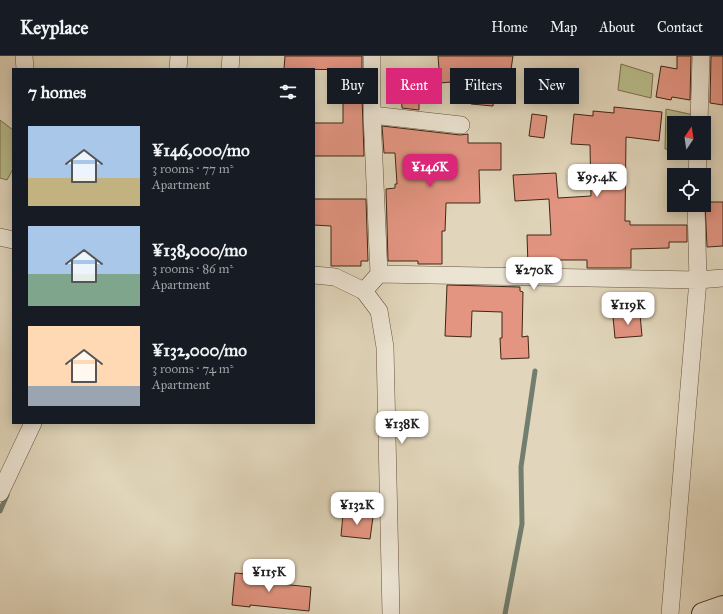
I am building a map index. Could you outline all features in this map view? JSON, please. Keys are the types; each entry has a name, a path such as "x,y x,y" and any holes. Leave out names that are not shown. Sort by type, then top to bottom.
{"street":[{"path":"24,56 24,68"},
{"path":"178,68 179,56"},
{"path":"230,68 231,56"},
{"path":"364,291 379,274 372,115 372,56"},
{"path":"699,116 701,56"},
{"path":"372,115 461,125"},
{"path":"670,614 698,280 696,212"},
{"path":"0,237 12,240"},
{"path":"379,274 698,280 723,278"},
{"path":"315,275 335,277 364,291 379,311 385,347 391,614"},
{"path":"0,493 33,424"},
{"path":"703,614 723,607"}],"green space":[{"path":"621,64 653,74 651,98 618,90"},
{"path":"666,109 694,115 667,116 667,149 665,149"},
{"path":"0,120 12,129 12,171 7,180 0,178"}],"building":[{"path":"285,56 362,56 362,68 327,68 327,70 315,69 315,68 284,68"},
{"path":"438,56 513,56 511,68 450,68 450,82 442,83 442,68 439,68"},
{"path":"677,56 691,56 690,100 672,97 671,100 656,97 661,66 677,69"},
{"path":"711,56 723,56 723,105 710,103"},
{"path":"343,104 362,104 364,156 315,156 315,123 343,123"},
{"path":"402,104 419,104 419,110 402,108"},
{"path":"471,104 493,104 493,106"},
{"path":"614,107 662,112 659,141 626,137 625,221 630,221 630,225 687,225 687,242 669,242 669,248 631,249 631,268 587,268 587,260 547,260 547,265 528,265 527,235 551,235 549,199 515,201 513,175 556,173 558,198 591,196 590,145 571,144 574,114 593,116 593,111 614,113"},
{"path":"532,114 547,116 544,138 529,136"},
{"path":"382,126 460,135 468,134 468,143 501,143 501,170 479,170 480,203 446,203 445,231 442,231 442,264 418,264 418,261 388,261 386,189 395,188 395,184 397,184 395,153 384,153"},
{"path":"315,199 366,199 368,261 361,261 361,266 331,266 331,226 315,225"},
{"path":"711,202 723,202 723,246 707,247 705,212 711,212"},
{"path":"447,285 520,287 520,291 523,292 522,337 528,336 529,358 501,359 500,338 502,338 502,312 472,311 471,337 445,336"},
{"path":"640,314 642,336 615,338 613,317"},
{"path":"343,514 373,517 370,539 341,536"},
{"path":"235,573 280,577 280,584 311,587 309,611 250,605 250,607 232,605"}],"waterway":[{"path":"505,614 522,524 521,467 535,371"},
{"path":"0,511 7,495"}]}
